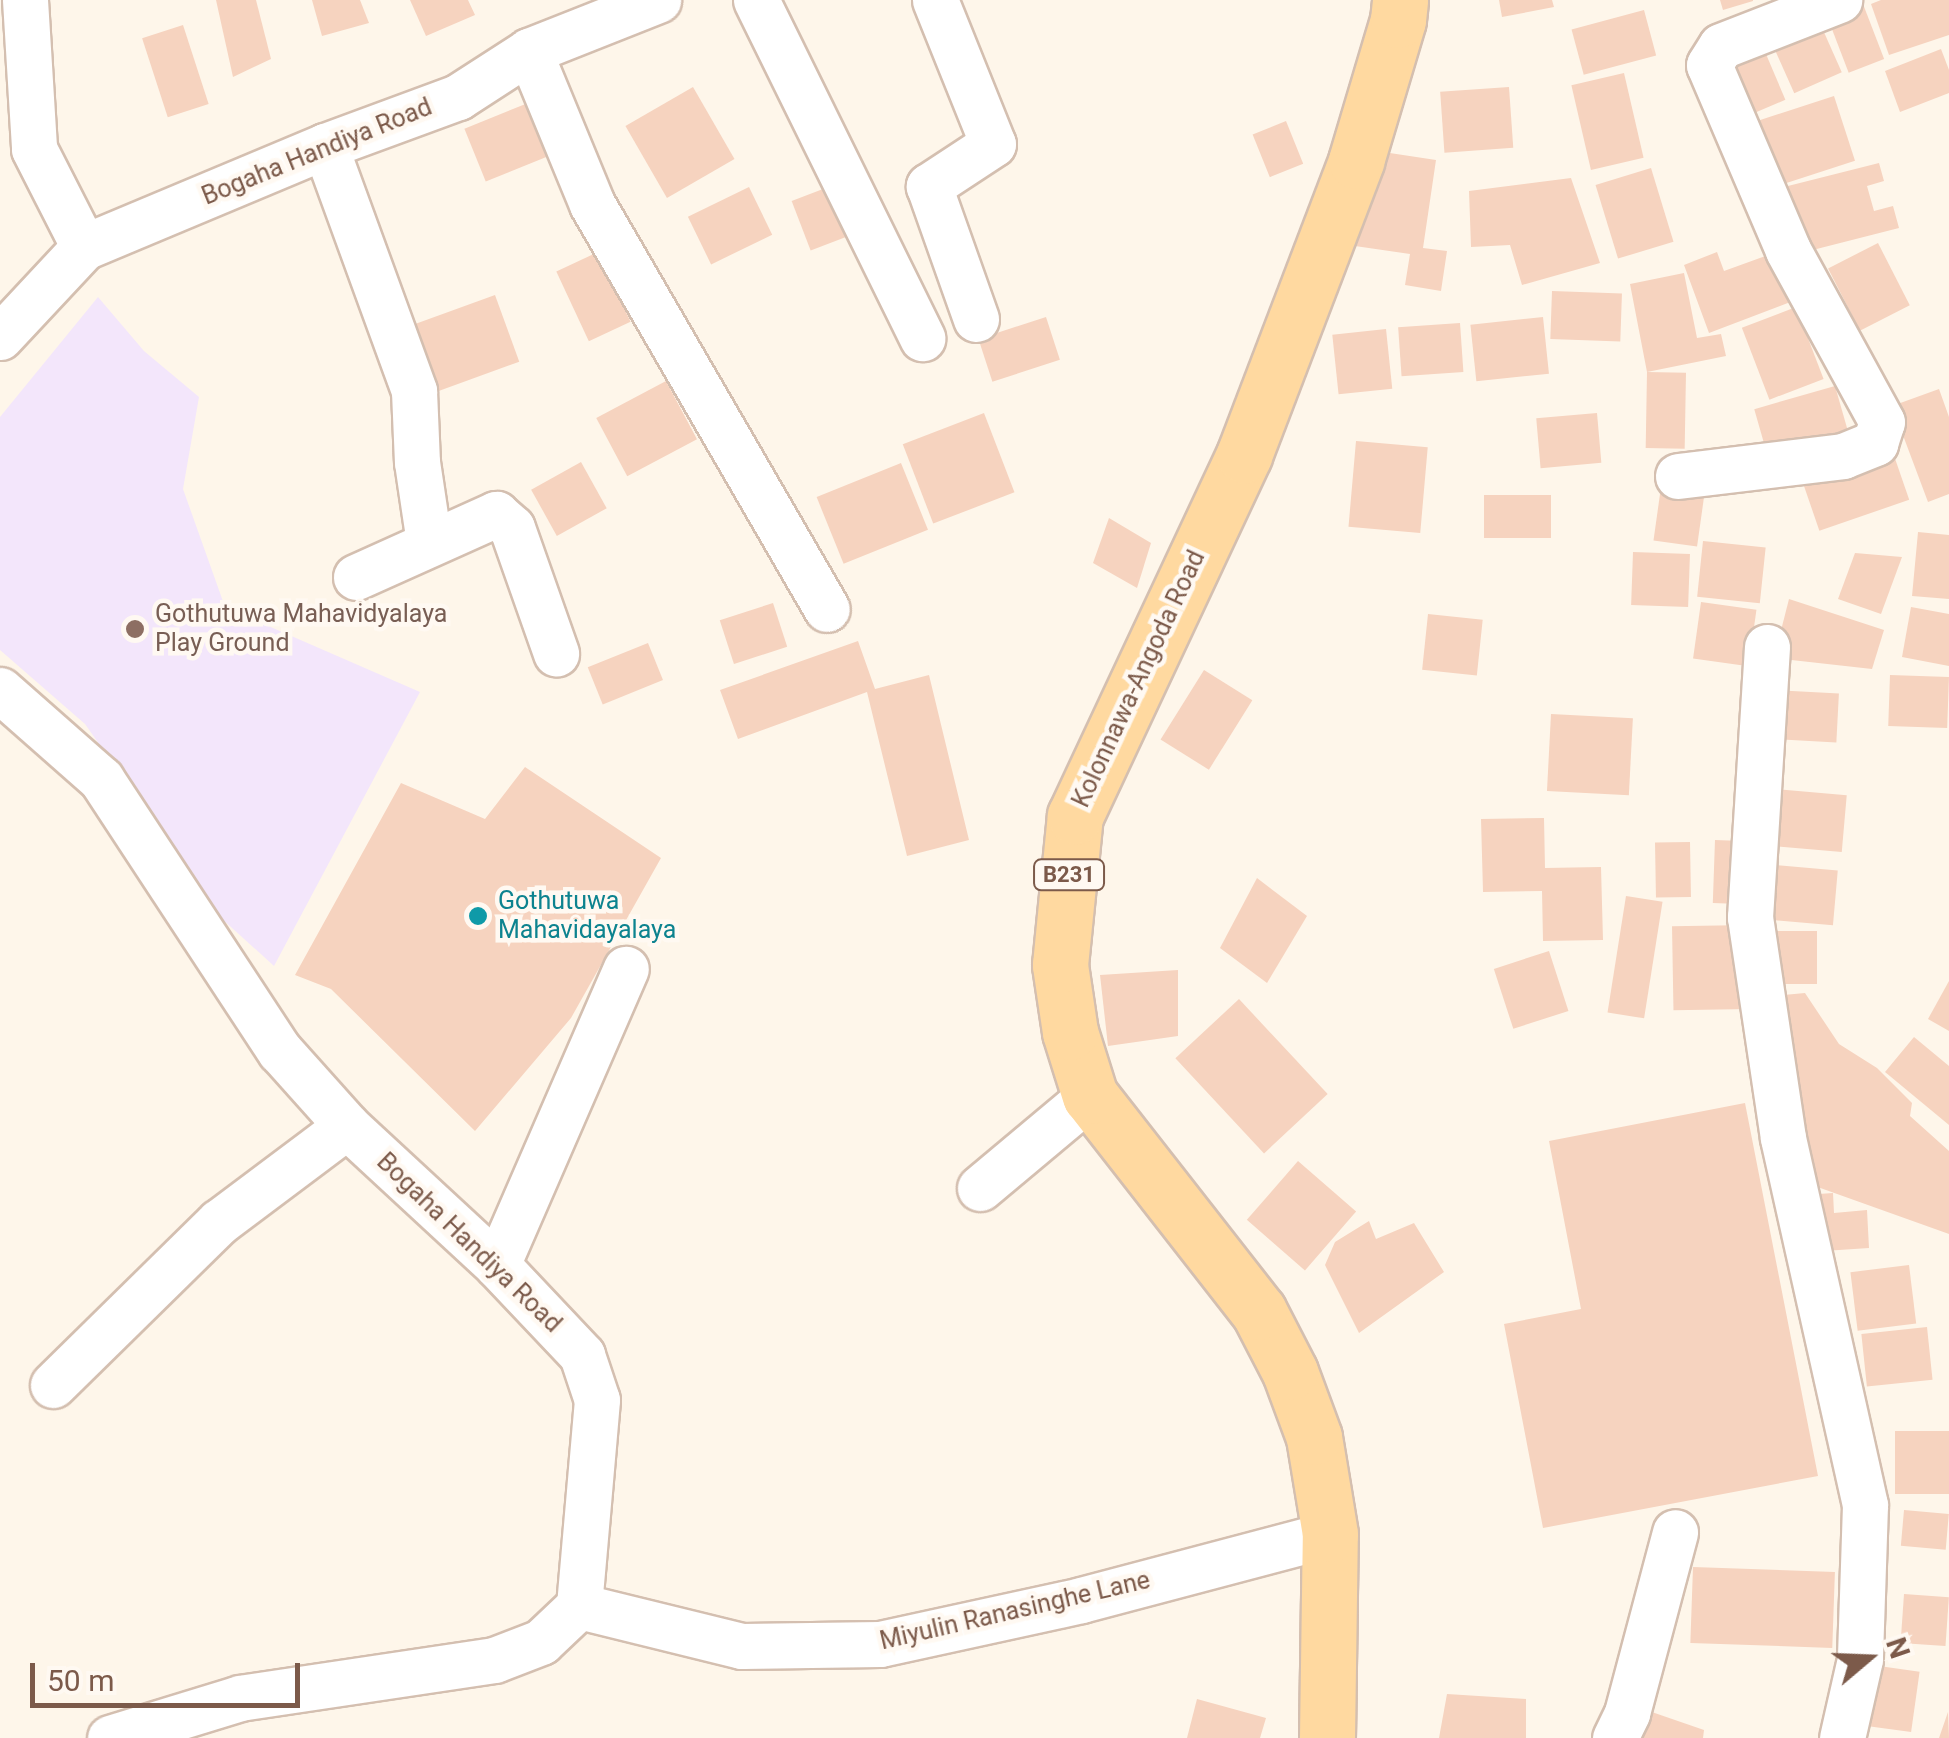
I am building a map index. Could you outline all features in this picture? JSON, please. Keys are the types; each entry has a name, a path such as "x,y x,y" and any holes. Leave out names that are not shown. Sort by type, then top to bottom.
{"main road":[{"name":"Kolonnawa-Angoda Road","path":"1327,1738 1330,1534 1314,1436 1290,1372 1259,1312 1090,1096 1070,1032 1060,965 1075,816 1244,454 1356,161 1398,20 1400,0"}],"street":[{"path":"25,0 34,149 84,247"},
{"name":"Bogaha Handiya Road","path":"0,336 84,247 325,146 458,97 530,52 658,0"},
{"path":"756,0 922,338"},
{"path":"936,0 993,144 929,186 976,319"},
{"path":"1678,476 1844,456 1874,444 1882,422 1788,250 1709,65 1720,46 1838,0"},
{"path":"530,52 592,204 827,610"},
{"path":"325,146 414,391 417,462 430,542"},
{"path":"0,282 45,284"},
{"path":"356,577 496,514 512,528 556,653"},
{"path":"1767,647 1750,917 1783,1138 1865,1506 1860,1659 1842,1738"},
{"name":"Bogaha Handiya Road","path":"0,690 101,779 280,1051 347,1126 497,1265 582,1354 597,1400 579,1606"},
{"path":"497,1265 626,969"},
{"path":"980,1188 1090,1096"},
{"path":"53,1385 219,1222 347,1126"},
{"path":"1615,1738 1627,1713 1675,1532"},
{"name":"Miyulin Ranasinghe Lane","path":"579,1606 742,1646 880,1644 1081,1600 1330,1534"},
{"path":"110,1738 240,1698 494,1660 541,1642 579,1606"}],"shaded area":[{"name":"Gothutuwa Mahavidyalaya Play Ground","path":"98,297 144,351 199,397 183,489 225,607 420,692 274,966 199,898 153,821 85,724 0,650 0,417"}],"building":[{"path":"216,0 256,0 271,59 233,77"},
{"path":"312,0 360,0 369,23 322,36"},
{"path":"410,0 468,0 475,15 426,36"},
{"path":"1499,0 1552,0 1554,7 1502,17"},
{"path":"1720,0 1753,0 1753,1 1723,10"},
{"path":"1881,0 1949,0 1949,35 1889,55 1871,4"},
{"path":"1863,4 1884,59 1849,73 1828,18"},
{"path":"1644,10 1656,55 1584,75 1572,29"},
{"path":"1819,21 1842,72 1794,93 1771,42"},
{"path":"183,25 209,104 168,117 142,38"},
{"path":"1760,40 1785,100 1745,117 1719,57"},
{"path":"1941,49 1949,70 1949,93 1900,112 1885,71"},
{"path":"1624,73 1644,158 1591,170 1571,85"},
{"path":"693,87 734,159 667,198 625,126"},
{"path":"1509,87 1513,148 1444,153 1440,92"},
{"path":"1834,96 1855,161 1775,187 1754,122"},
{"path":"533,101 554,154 486,182 464,129"},
{"path":"1286,121 1303,164 1270,177 1253,134"},
{"path":"1370,150 1436,160 1423,248 1447,251 1441,291 1405,285 1410,254 1355,246"},
{"path":"1879,163 1884,181 1867,186 1874,211 1893,206 1899,228 1797,254 1780,188"},
{"path":"1651,168 1674,242 1618,259 1596,185"},
{"path":"857,176 876,225 811,251 792,201"},
{"path":"1571,178 1600,263 1522,285 1510,245 1471,247 1469,191"},
{"path":"749,187 772,235 711,264 688,217"},
{"path":"1878,243 1910,305 1860,331 1828,268"},
{"path":"1782,250 1801,298 1709,333 1684,265 1717,252 1724,271"},
{"path":"598,252 631,322 589,341 556,271"},
{"path":"1684,273 1697,338 1721,334 1726,356 1647,372 1630,284"},
{"path":"1552,291 1622,293 1620,341 1550,339"},
{"path":"495,295 519,362 429,395 405,328"},
{"path":"1796,307 1824,379 1769,400 1742,328"},
{"path":"1046,317 1060,360 992,382 978,339"},
{"path":"1543,317 1549,374 1476,381 1470,325"},
{"path":"1460,323 1463,372 1402,376 1398,327"},
{"path":"1386,329 1392,389 1339,394 1332,335"},
{"path":"1647,372 1686,373 1685,449 1646,448"},
{"path":"666,381 697,439 627,476 596,418"},
{"path":"1835,386 1849,436 1769,459 1754,409"},
{"path":"1939,389 1949,417 1949,494 1928,502 1892,406"},
{"path":"984,413 1014,492 933,524 903,444"},
{"path":"1597,413 1601,463 1541,468 1536,418"},
{"path":"1356,441 1428,447 1420,533 1349,527"},
{"path":"1890,444 1909,500 1819,531 1800,475"},
{"path":"581,462 607,508 557,536 531,490"},
{"path":"901,463 928,530 844,564 817,497"},
{"path":"1661,487 1705,493 1697,547 1653,540"},
{"path":"1484,495 1551,495 1551,538 1484,538"},
{"path":"1109,518 1151,543 1137,588 1093,563"},
{"path":"1918,532 1949,535 1949,599 1912,596"},
{"path":"1703,541 1766,548 1760,603 1697,597"},
{"path":"1633,552 1690,554 1688,607 1631,605"},
{"path":"1855,553 1902,557 1881,614 1838,599"},
{"path":"1789,599 1884,630 1872,669 1774,658"},
{"path":"1701,602 1756,610 1749,666 1693,658"},
{"path":"773,603 787,647 734,664 720,620"},
{"path":"1911,607 1949,614 1949,666 1902,657"},
{"path":"1428,614 1483,620 1477,675 1422,670"},
{"path":"858,641 875,689 929,675 969,840 907,856 867,692 738,739 720,690"},
{"path":"648,643 663,680 603,704 588,667"},
{"path":"1204,670 1252,700 1209,770 1161,740"},
{"path":"1890,675 1949,677 1947,728 1888,726"},
{"path":"1773,690 1839,693 1836,742 1770,739"},
{"path":"1551,714 1633,718 1629,795 1547,791"},
{"name":"Gothutuwa Mahavidayalaya","path":"525,767 661,858 571,1018 475,1131 331,989 295,975 401,783 485,819"},
{"path":"1775,789 1847,795 1842,852 1770,846"},
{"path":"1544,818 1545,868 1601,867 1603,940 1543,941 1542,891 1483,892 1481,819"},
{"path":"1715,840 1742,841 1740,904 1713,903"},
{"path":"1690,842 1691,897 1656,898 1655,843"},
{"path":"1774,865 1838,871 1833,925 1769,920"},
{"path":"1257,878 1307,916 1267,983 1220,948"},
{"path":"1626,896 1663,902 1644,1018 1608,1013"},
{"path":"1749,925 1750,1009 1673,1010 1672,926"},
{"path":"1767,931 1817,931 1817,984 1767,984"},
{"path":"1549,951 1568,1011 1513,1029 1494,969"},
{"path":"1178,970 1178,1036 1108,1046 1100,975"},
{"path":"1949,981 1949,1031 1928,1019"},
{"path":"1805,993 1839,1044 1877,1068 1912,1103 1910,1116 1949,1151 1949,1234 1798,1180 1771,996"},
{"path":"1239,999 1328,1094 1264,1153 1175,1058"},
{"path":"1914,1037 1949,1066 1949,1125 1885,1072"},
{"path":"1745,1103 1818,1476 1543,1528 1504,1324 1581,1309 1549,1141"},
{"path":"1298,1161 1356,1212 1305,1270 1247,1220"},
{"path":"1833,1193 1834,1213 1867,1210 1869,1248 1809,1252 1804,1195"},
{"path":"1369,1221 1376,1239 1414,1223 1444,1272 1359,1333 1325,1265 1335,1242"},
{"path":"1909,1265 1916,1324 1858,1331 1850,1272"},
{"path":"1927,1327 1933,1380 1867,1387 1861,1334"},
{"path":"1895,1431 1949,1431 1949,1494 1895,1494"},
{"path":"1904,1510 1949,1514 1946,1550 1901,1546"},
{"path":"1693,1567 1835,1572 1832,1648 1690,1643"},
{"path":"1904,1594 1949,1597 1945,1646 1901,1643"},
{"path":"1879,1666 1920,1672 1911,1732 1871,1726"},
{"path":"1447,1694 1526,1699 1526,1738 1439,1738"},
{"path":"1197,1699 1266,1718 1260,1738 1187,1738"},
{"path":"1646,1710 1704,1730 1703,1738 1642,1738"},
{"path":"1948,1712 1949,1738 1939,1738"}],"place":[{"name":"Gothutuwa Mahavidyalaya Play Ground","path":"135,629"},
{"name":"Gothutuwa Mahavidayalaya","path":"478,916"}]}
